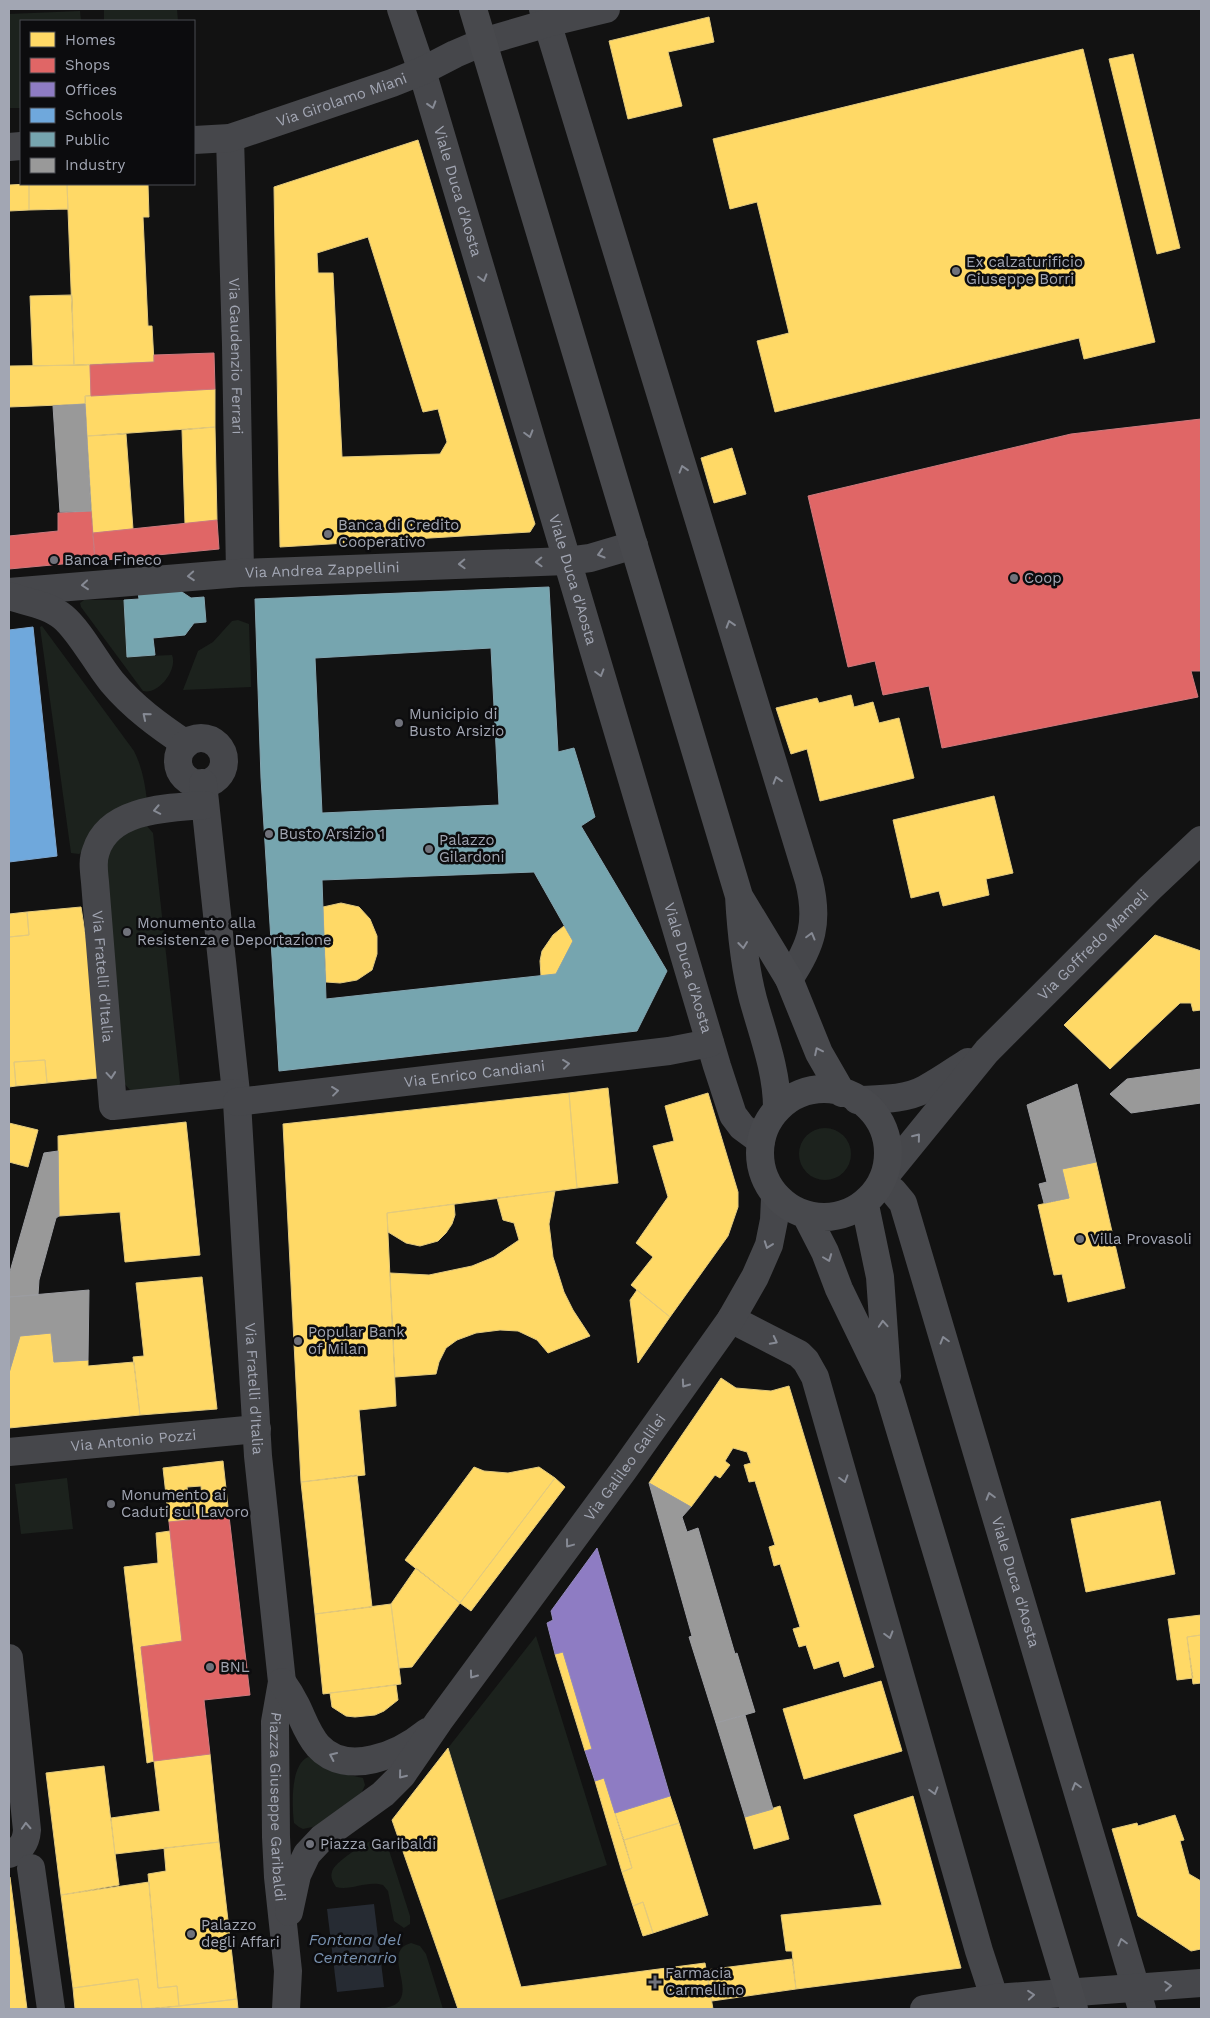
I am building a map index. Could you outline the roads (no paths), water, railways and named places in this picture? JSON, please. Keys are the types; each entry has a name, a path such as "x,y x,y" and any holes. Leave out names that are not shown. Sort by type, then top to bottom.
{"main road":[{"path":"473,9 739,896 746,969 776,1085 777,1108"},
{"path":"739,896 789,979 819,1053 850,1096 870,1109 886,1130 890,1143 890,1157 884,1179 865,1205 830,1216 806,1214 791,1209 775,1198 761,1170 761,1141 769,1118 777,1108 803,1093 816,1090 850,1096"},
{"path":"865,1205 880,1276 888,1390"},
{"path":"806,1214 825,1252 839,1289 888,1390 1071,2001"}],"street":[{"name":"Viale Duca d'Aosta","path":"401,9 422,71 710,1043 733,1114 742,1127 761,1141"},
{"name":"Via Girolamo Miani","path":"195,140 230,138 422,71 454,54 546,16 606,9"},
{"path":"546,16 809,881 814,905 812,934 807,950 789,979"},
{"name":"Via Gaudenzio Ferrari","path":"230,138 240,573"},
{"name":"Via Andrea Zappellini","path":"9,592 240,573 567,561 590,558 634,545"},
{"path":"9,596 49,609 63,617 112,682 132,703 155,723 186,744"},
{"path":"207,739 222,752 223,766 220,773 204,794 181,773 178,758 186,744 192,740 207,739"},
{"name":"Via Fratelli d'Italia","path":"237,1098 114,1106 93,864 96,850 103,837 124,819 204,794 237,1098 262,1498 282,1682"},
{"name":"Via Goffredo Mameli","path":"884,1179 986,1051 1201,840"},
{"name":"Via Enrico Candiani","path":"237,1098 669,1051 710,1043"},
{"name":"Via Goffredo Mameli","path":"850,1096 886,1099 908,1095 924,1089 986,1051"},
{"name":"Viale Duca d'Aosta","path":"884,1179 903,1203 1138,1999"},
{"name":"Via Galileo Galilei","path":"439,1721 623,1471 731,1319 755,1277 769,1245 774,1220 775,1198"},
{"path":"731,1319 799,1354 806,1361 815,1377 979,1952 997,2004"},
{"name":"Via Antonio Pozzi","path":"9,1452 257,1429"},
{"path":"9,1658 27,1830 26,1840 22,1847 9,1854"},
{"name":"Piazza Giuseppe Garibaldi","path":"282,1682 312,1737 327,1754 338,1759 365,1760 393,1753 414,1742 439,1721"},
{"name":"Piazza Giuseppe Garibaldi","path":"282,1682 275,1722 276,1837 278,1877 288,1971 286,2009"},
{"name":"Piazza Giuseppe Garibaldi","path":"284,1936 297,1875 307,1854 322,1838 393,1786 439,1721"},
{"path":"31,1868 51,2009"},
{"name":"Piazza Giuseppe Garibaldi","path":"288,1971 302,2009"},
{"path":"924,2009 997,2004 1138,1999 1201,1983"}],"water":[{"name":"Fontana del Centenario","path":"374,1904 384,1987 337,1992 327,1909"}],"place":[{"name":"Ex calzaturificio Giuseppe Borri","path":"956,271"},
{"name":"Banca di Credito Cooperativo","path":"328,534"},
{"name":"Banca Fineco","path":"54,560"},
{"name":"Coop","path":"1014,578"},
{"name":"Municipio di Busto Arsizio","path":"399,723"},
{"name":"Busto Arsizio 1","path":"269,834"},
{"name":"Palazzo Gilardoni","path":"429,849"},
{"name":"Monumento alla Resistenza e Deportazione","path":"127,932"},
{"name":"Villa Provasoli","path":"1080,1239"},
{"name":"Popular Bank of Milan","path":"298,1341"},
{"name":"Monumento ai Caduti sul Lavoro","path":"111,1504"},
{"name":"BNL","path":"210,1667"},
{"name":"Piazza Garibaldi","path":"310,1844"},
{"name":"Palazzo degli Affari","path":"191,1934"},
{"name":"Farmacia Carmellino","path":"655,1982"}]}
